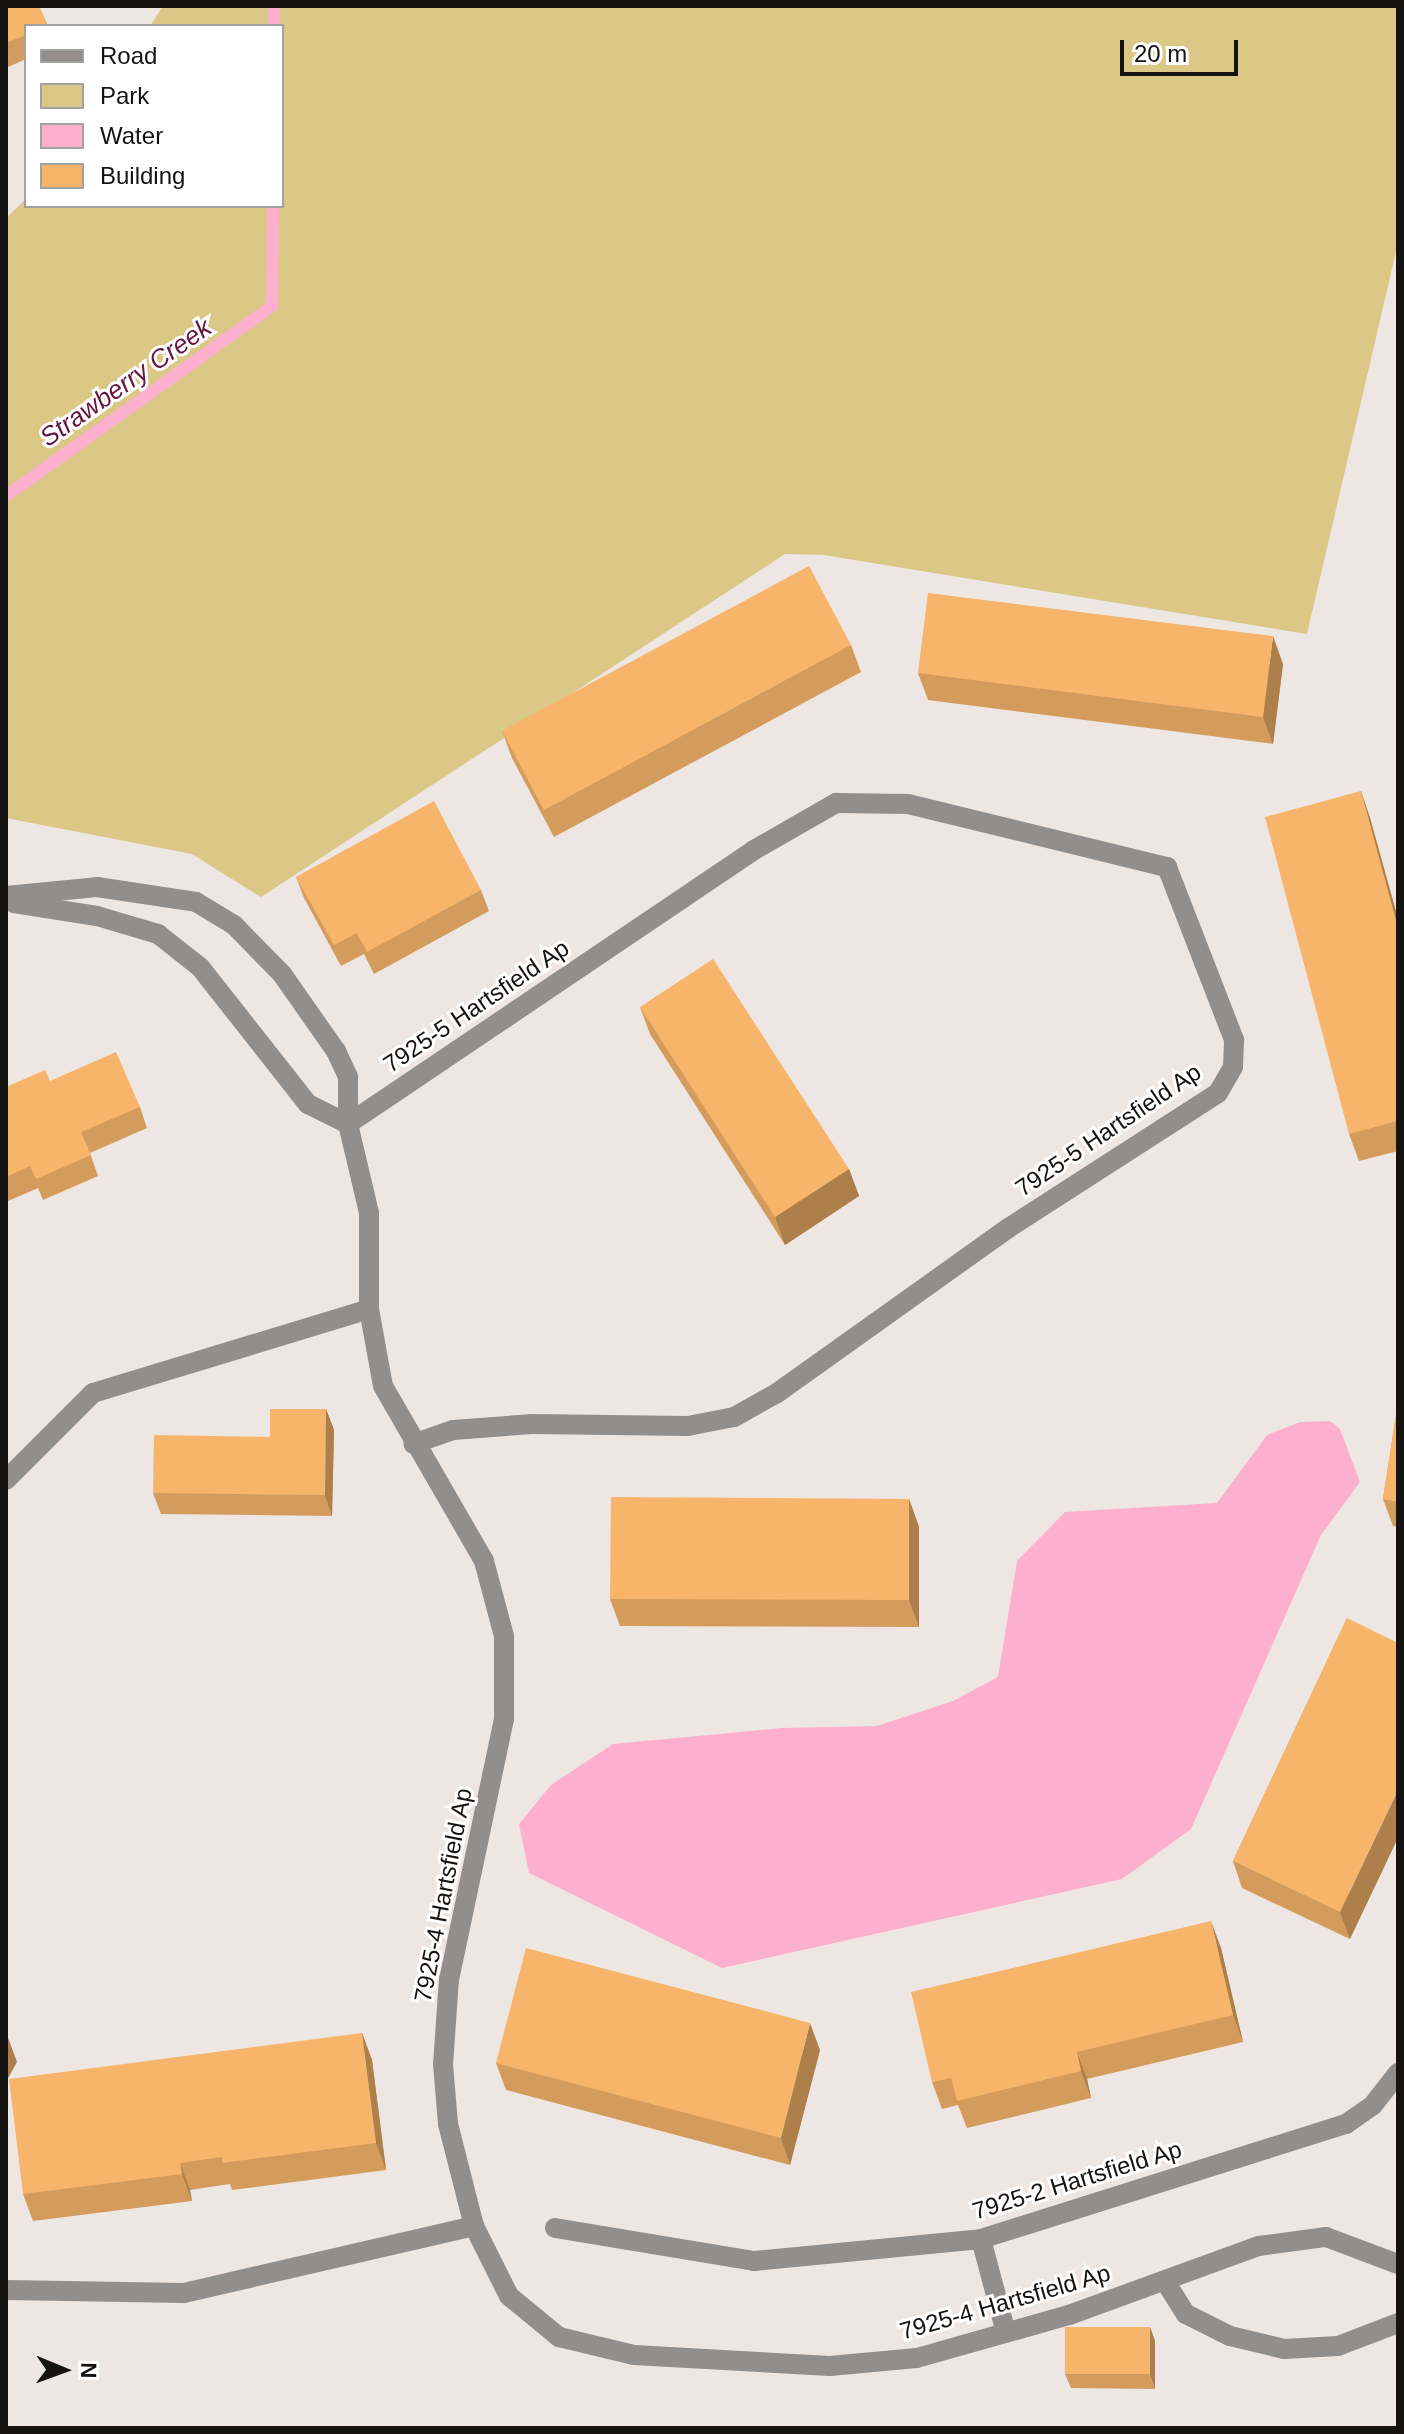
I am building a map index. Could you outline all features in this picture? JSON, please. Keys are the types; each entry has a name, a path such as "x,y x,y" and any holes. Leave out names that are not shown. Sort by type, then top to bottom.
{"street":[{"name":"7925-5 Hartsfield Ap","path":"348,1124 754,850 836,803 908,804 1167,867 1234,1040 1233,1067 1218,1093 1007,1229 777,1393 734,1417 688,1426 532,1424 453,1430 413,1444"},
{"name":"7925-4 Hartsfield Ap","path":"6,899 97,887 196,902 234,925 282,974 336,1051 348,1077 348,1124 369,1213 369,1309 383,1386 413,1444 484,1561 504,1636 504,1719 449,1979 443,2064 448,2124 474,2226 509,2296 559,2337 634,2355 830,2366 917,2358 1006,2333 1165,2281 1259,2246 1326,2237 1398,2264"},
{"path":"6,899 97,916 158,934 200,967 308,1104 348,1124"},
{"path":"6,1480 93,1393 369,1309"},
{"name":"7925-2 Hartsfield Ap","path":"555,2228 754,2261 981,2239 1346,2124 1373,2105 1398,2073"},
{"path":"6,2290 184,2293 474,2226"},
{"path":"981,2239 1006,2333"},
{"path":"1165,2281 1186,2314 1230,2336 1284,2349 1338,2346 1398,2323"}],"green space":[{"path":"163,6 1398,6 1398,243 1307,634 824,555 785,554 261,897 192,854 6,818 6,218 24,201 24,208 284,208 284,24 151,24"}],"water":[{"path":"1330,1421 1340,1429 1360,1482 1321,1535 1191,1829 1122,1879 722,1968 529,1873 519,1824 551,1785 613,1744 783,1728 877,1726 953,1701 998,1677 1017,1561 1065,1512 1217,1503 1267,1435 1300,1422"}],"building":[{"path":"6,6 39,6 47,24 24,24 24,36 6,43"},
{"path":"809,566 851,645 544,810 502,731"},
{"path":"928,593 1273,636 1263,717 918,673"},
{"path":"1361,791 1398,928 1398,1121 1349,1134 1265,817"},
{"path":"434,801 481,890 367,952 357,933 334,945 296,877"},
{"path":"713,959 849,1169 775,1217 640,1007"},
{"path":"116,1052 140,1107 81,1132 91,1155 36,1179 30,1166 6,1177 6,1087 45,1070 50,1081"},
{"path":"1398,1402 1398,1502 1383,1499"},
{"path":"270,1409 326,1409 325,1495 153,1493 154,1435 270,1437"},
{"path":"611,1497 909,1499 909,1600 610,1599"},
{"path":"1347,1618 1398,1643 1398,1790 1340,1912 1233,1861"},
{"path":"1211,1921 1233,2015 1077,2052 1081,2071 957,2101 951,2078 932,2082 911,1992"},
{"path":"526,1948 810,2023 781,2138 496,2063"},
{"path":"362,2033 376,2143 222,2163 222,2157 180,2163 182,2174 23,2194 9,2079"},
{"path":"1065,2327 1150,2327 1150,2374 1065,2374"}],"waterway":[{"path":"274,6 274,24"},
{"name":"Strawberry Creek","path":"6,496 272,306 273,208"}]}
